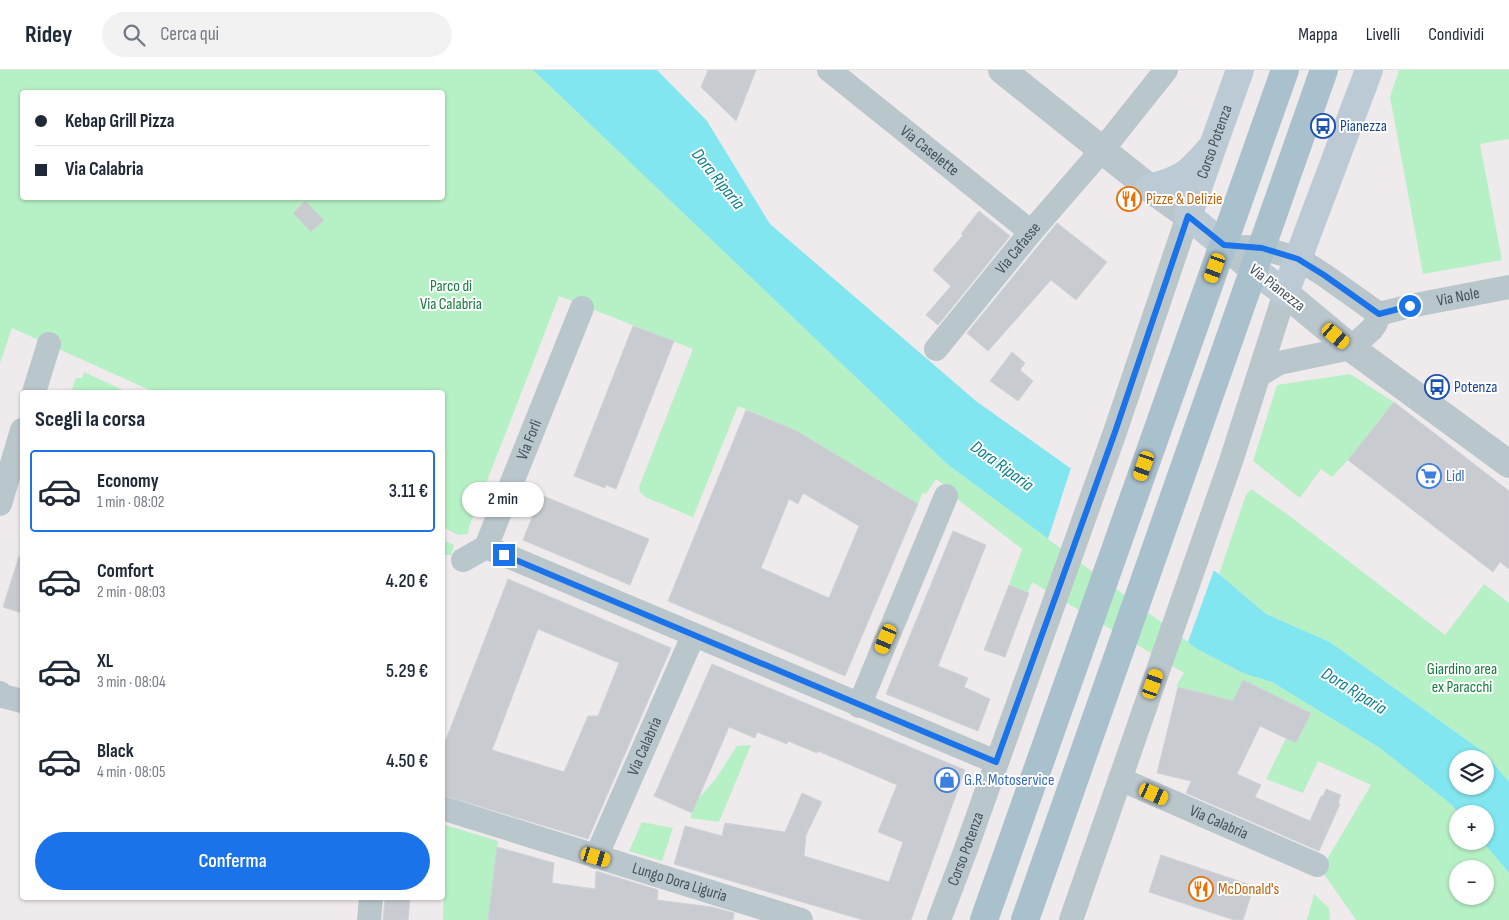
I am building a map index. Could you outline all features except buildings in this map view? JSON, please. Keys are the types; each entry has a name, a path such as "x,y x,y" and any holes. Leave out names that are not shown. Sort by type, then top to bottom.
{"main road":[{"name":"Corso Potenza","path":"1188,216 1240,70"},
{"path":"984,920 1285,70"},
{"path":"1025,920 1324,70"},
{"path":"1285,293 1369,70"},
{"path":"1149,188 1173,182 1186,174 1196,166 1213,145"},
{"name":"Via Pianezza","path":"1188,216 1224,245"},
{"name":"Via Pianezza","path":"1258,259 1285,293"}],"street":[{"name":"Via Caselette","path":"829,70 1031,232"},
{"name":"Via Pianezza","path":"1002,70 1103,149 1149,188 1188,216"},
{"name":"Via Cafasse","path":"936,349 1031,232 1103,149 1166,70"},
{"name":"Corso Potenza","path":"938,920 966,849 1115,432 1188,216"},
{"name":"Via Pianezza","path":"1224,245 1258,259"},
{"path":"1258,259 1298,259 1379,314 1372,329 1351,348 1279,362 1260,375"},
{"name":"Via Nole","path":"1379,314 1410,306 1509,287"},
{"name":"Via Pianezza","path":"1285,293 1351,348 1509,464"},
{"path":"1071,920 1223,485 1285,293"},
{"name":"Via Forlì","path":"486,547 582,308"},
{"path":"35,390 49,344"},
{"path":"0,504 20,437"},
{"path":"858,706 946,496"},
{"path":"463,560 486,547 858,706 996,762"},
{"name":"Via Calabria","path":"596,857 693,636"},
{"path":"0,693 2,696 20,700"},
{"name":"Via Calabria","path":"1120,779 1317,865"},
{"name":"Lungo Dora Liguria","path":"445,809 801,920"},
{"path":"369,920 371,900"}],"green space":[{"name":"Parco di Via Calabria","path":"0,70 533,70 947,464 1197,649 1245,674 1272,682 1380,748 1452,805 1449,805 1449,850 1490,850 1509,873 1509,920 1356,920 1322,871 1371,785 1318,761 1303,793 1266,779 1286,738 1296,743 1311,713 1243,680 1227,713 1206,694 1176,686 1184,673 1032,582 1028,592 1009,585 1022,549 952,495 947,487 936,479 926,494 923,492 918,504 795,430 738,406 693,517 645,497 640,492 639,487 693,349 559,296 469,527 468,534 458,535 445,528 445,390 150,390 12,328 0,363"},
{"path":"1399,70 1509,70 1509,139 1480,144 1502,260 1423,274 1390,97"},
{"path":"84,372 123,390 72,390 76,378 82,378"},
{"path":"1350,374 1394,402 1348,460 1332,477 1321,469 1300,498 1253,461 1277,385"},
{"name":"Giardino area ex Paracchi","path":"1251,489 1287,514 1445,635 1484,584 1509,603 1509,782 1494,764 1494,750 1481,750 1330,642 1266,614 1219,574 1246,495"},
{"path":"445,541 454,545 451,555 445,555"},
{"path":"751,745 719,822 690,818 697,800 715,780 737,746"},
{"path":"642,822 673,828 662,861 629,851"},
{"path":"445,825 498,841 488,920 443,920 445,900"},
{"path":"1314,894 1329,908 1330,920 1307,920"}],"water":[{"name":"Dora Riparia","path":"533,70 657,70 707,121 770,224 976,401 1219,574 1266,614 1330,642 1481,750 1449,750 1449,795 1494,795 1494,764 1509,782 1509,873 1490,850 1494,850 1494,805 1452,805 1380,748 1272,682 1245,674 1197,649 947,464"}],"pier":[{"path":"1071,468 1214,570 1188,642 1048,539"}],"place":[{"name":"Pianezza","path":"1323,126"},
{"name":"Pizze & Delizie","path":"1129,199"},
{"name":"Potenza","path":"1437,387"},
{"name":"Lidl","path":"1429,476"},
{"name":"G.R. Motoservice","path":"947,780"},
{"name":"McDonald's","path":"1201,889"}],"route":[{"path":"504,555 858,706 996,762 1115,432 1188,216 1224,245 1262,248 1298,259 1379,314 1410,306"}]}
